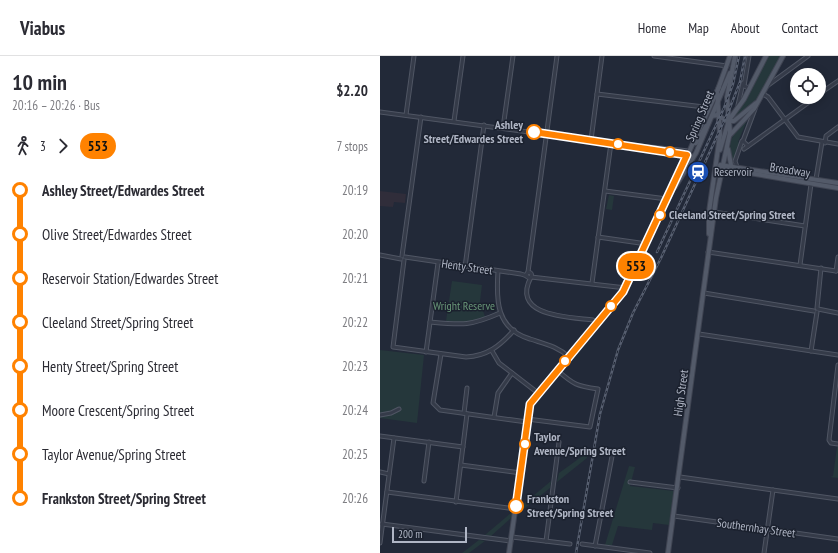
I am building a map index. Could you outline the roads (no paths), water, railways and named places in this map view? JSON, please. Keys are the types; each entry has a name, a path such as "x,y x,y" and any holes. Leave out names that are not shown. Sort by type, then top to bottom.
{"main road":[{"name":"High Street","path":"718,156 720,116 718,100 719,87 730,56"},
{"name":"High Street","path":"711,222 728,140 730,120 727,94 735,56"},
{"path":"730,120 766,56"},
{"path":"731,165 728,157 728,140 736,127 755,108 782,56"},
{"name":"Spring Street","path":"509,553 530,404 625,289 667,199 695,154 710,122 733,65"},
{"name":"Spring Street","path":"678,180 688,153 719,87"},
{"path":"711,105 718,100 724,101 731,110 737,108"},
{"path":"712,116 720,116 730,120 740,117 759,100"},
{"name":"High Street","path":"670,553 704,293 710,242 716,165 730,120"},
{"path":"693,143 697,142 703,130 710,122"},
{"path":"688,153 695,154"},
{"name":"Broadway","path":"716,165 754,172 838,183"},
{"name":"Broadway","path":"722,167 731,165 754,172 838,188"},
{"path":"813,184 814,179"}],"street":[{"path":"406,115 414,56"},
{"path":"454,121 463,56"},
{"path":"503,128 513,56"},
{"path":"557,56 528,282 528,298 538,309 547,314 593,320 597,323"},
{"path":"591,140 602,56"},
{"path":"654,56 727,66"},
{"path":"749,56 744,87 749,88"},
{"path":"767,86 808,56"},
{"path":"777,67 779,72 784,74"},
{"path":"737,108 745,78"},
{"path":"826,89 838,81"},
{"path":"597,93 704,107"},
{"path":"763,94 768,97 797,136 838,144"},
{"path":"744,149 807,104"},
{"path":"737,167 735,161 755,108"},
{"path":"380,112 688,153"},
{"path":"421,117 403,249 403,266 393,347 466,357 475,356 492,351 514,330"},
{"path":"465,267 484,126"},
{"path":"814,179 820,149 823,142 826,136 838,127"},
{"path":"743,141 748,146"},
{"path":"592,283 611,143"},
{"path":"799,264 813,184"},
{"path":"605,191 667,199"},
{"path":"714,212 805,226"},
{"path":"598,237 647,244"},
{"path":"708,251 837,271 838,257"},
{"name":"Henty Street","path":"380,255 592,283 625,289"},
{"path":"426,352 438,263"},
{"path":"811,351 815,310 823,268"},
{"path":"498,271 496,290 500,313 514,330 529,339 556,346 569,357"},
{"path":"704,293 838,313"},
{"path":"430,322 464,325 477,323 500,313"},
{"path":"699,334 838,355"},
{"path":"492,351 499,363 538,394"},
{"path":"441,354 433,403 440,410 590,427 598,389 579,386 572,383 557,370"},
{"path":"838,365 836,396 828,440 831,443 838,444"},
{"path":"494,417 498,393 512,373"},
{"path":"456,502 463,447 467,388"},
{"path":"380,415 391,413 399,409"},
{"path":"380,436 463,447"},
{"path":"380,543 394,438"},
{"path":"424,481 429,442"},
{"path":"546,541 559,442"},
{"path":"595,546 613,451"},
{"path":"461,466 521,473"},
{"path":"380,472 389,474"},
{"path":"680,476 838,499"},
{"path":"630,482 678,488"},
{"path":"764,553 773,490"},
{"path":"387,492 516,510"},
{"name":"Southernhay Street","path":"674,516 838,539"},
{"path":"382,524 511,539 570,544"},
{"path":"582,544 650,553"},
{"path":"609,553 610,548"}],"railway":[{"path":"657,252 724,108 733,84 739,56"},
{"path":"576,553 600,414 618,350 633,313 661,258 729,110 740,82 745,56"}],"place":[{"name":"Ashley Street/Edwardes Street","path":"534,132"},
{"name":"Reservoir","path":"698,172"},
{"name":"Cleeland Street/Spring Street","path":"660,215"},
{"name":"Taylor Avenue/Spring Street","path":"525,444"},
{"name":"Frankston Street/Spring Street","path":"516,506"}],"park label":[{"name":"Wright Reserve","path":"464,306"}]}
